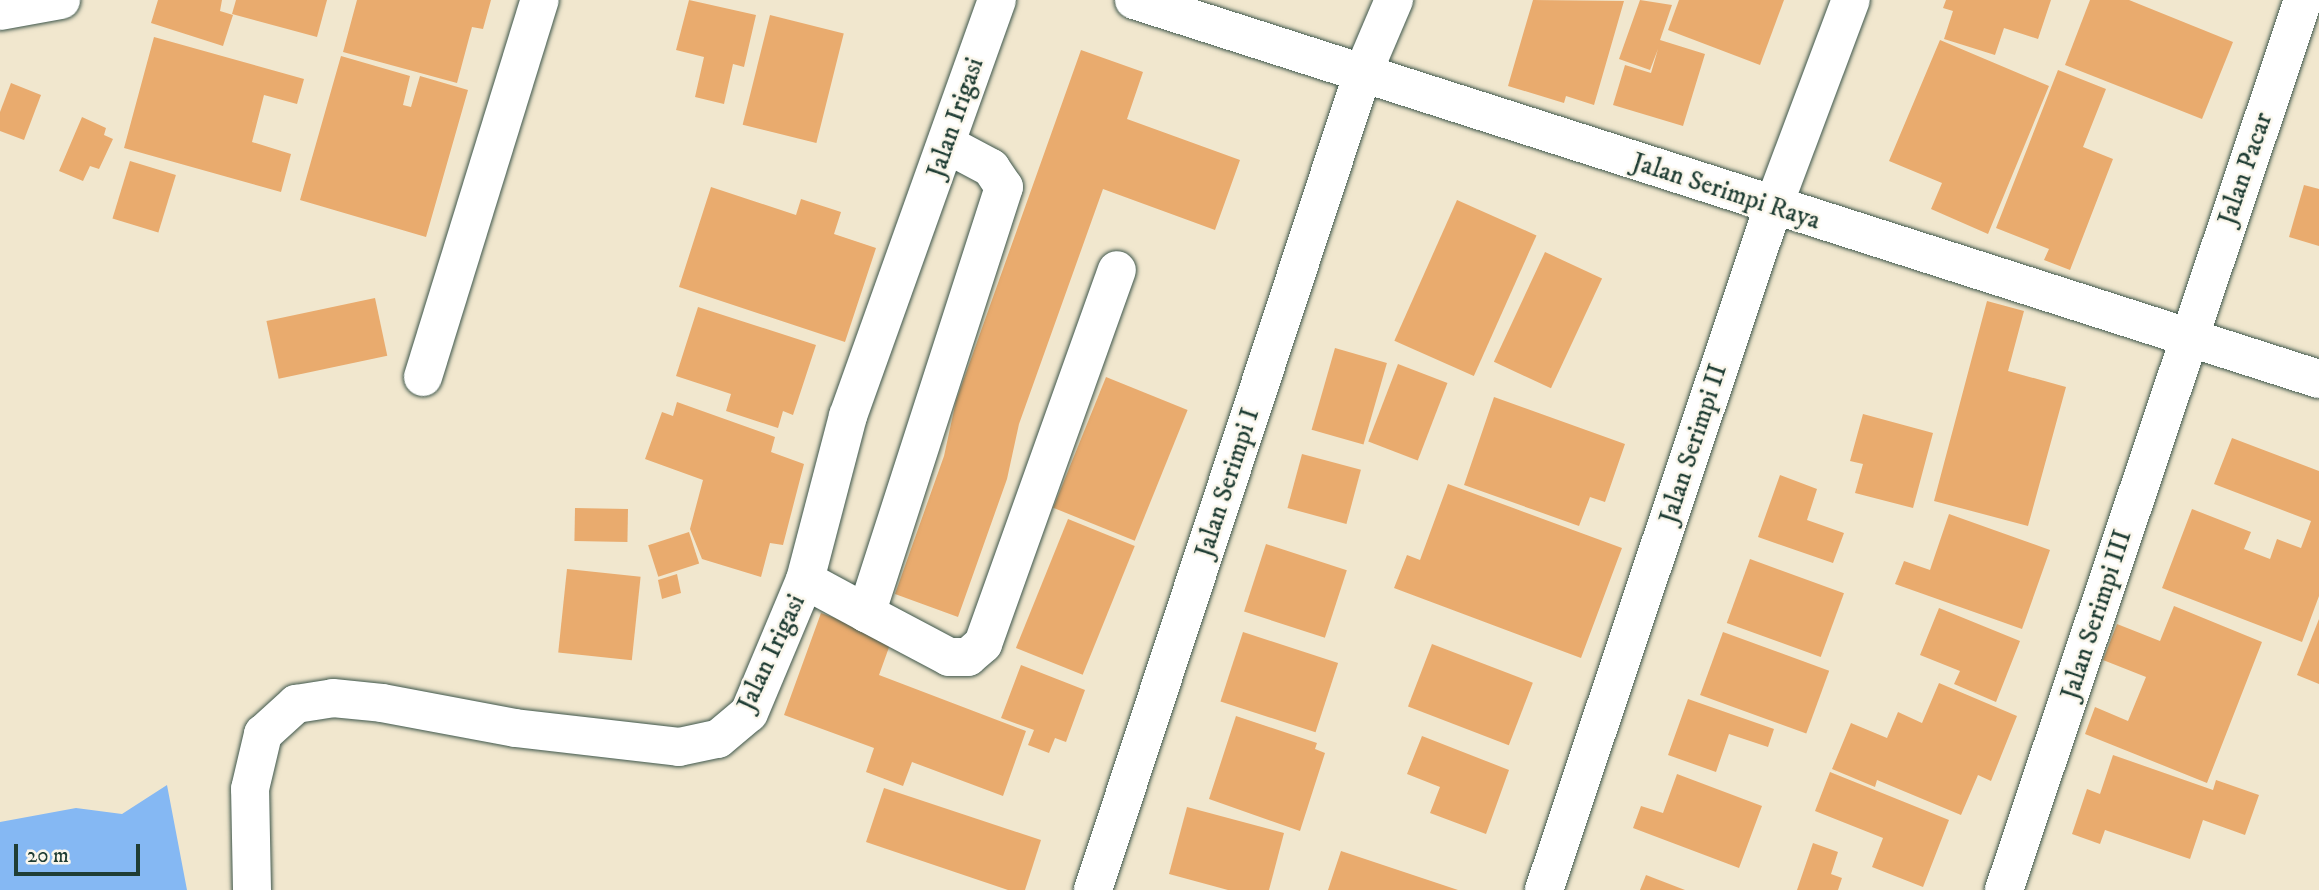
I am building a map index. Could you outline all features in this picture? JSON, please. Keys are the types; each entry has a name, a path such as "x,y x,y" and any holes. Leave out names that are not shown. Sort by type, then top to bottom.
{"street":[{"path":"0,11 61,0"},
{"path":"423,377 540,0"},
{"name":"Jalan Irigasi","path":"252,890 250,789 263,734 296,704 333,698 382,703 515,728 679,747 718,739 749,713 805,580 848,416 948,145 997,0"},
{"name":"Jalan Serimpi Raya","path":"1134,0 1773,207 2319,379"},
{"name":"Jalan Serimpi I","path":"1093,890 1362,75 1394,0"},
{"name":"Jalan Serimpi II","path":"1544,890 1773,207 1851,0"},
{"name":"Jalan Pacar","path":"2188,339 2303,0"},
{"path":"866,613 1004,187 991,168 948,145"},
{"path":"805,580 949,657 968,657 984,644 1117,270"},
{"name":"Jalan Serimpi III","path":"2004,890 2188,339"}],"water":[{"path":"167,785 187,890 0,890 0,822 76,808 122,814"}],"building":[{"path":"158,0 222,0 220,11 233,15 223,46 151,23"},
{"path":"236,0 327,0 317,37 232,14"},
{"path":"357,0 491,0 483,29 472,27 457,83 343,52"},
{"path":"689,0 756,15 744,67 733,64 724,104 695,97 704,57 676,50"},
{"path":"1533,0 1624,1 1594,105 1566,96 1564,103 1508,86"},
{"path":"1640,0 1672,5 1660,40 1705,54 1683,126 1613,105 1625,65 1651,73 1658,49 1650,70 1619,59"},
{"path":"1679,0 1784,0 1760,65 1668,30"},
{"path":"1946,0 2051,0 2038,39 2004,28 1995,55 1944,39 1953,11 1943,8"},
{"path":"2090,0 2129,0 2233,42 2202,119 2065,65"},
{"path":"770,15 844,33 816,143 743,125"},
{"path":"154,37 304,79 297,104 264,95 252,142 291,154 281,192 124,148"},
{"path":"1940,40 2049,86 1988,234 1931,209 1942,183 1889,161"},
{"path":"1081,50 1143,72 1127,119 1240,160 1215,230 1103,189 1019,424 1007,479 958,617 895,594 944,456 956,401"},
{"path":"341,56 410,76 403,105 411,107 420,76 468,90 426,237 300,200"},
{"path":"2058,70 2106,89 2083,147 2113,159 2070,270 2044,260 2049,249 1996,228"},
{"path":"11,83 41,95 24,140 0,131 0,112"},
{"path":"82,117 106,128 104,135 113,139 99,169 90,166 83,181 59,171"},
{"path":"130,161 176,175 158,232 112,218"},
{"path":"2304,185 2319,189 2319,246 2289,237"},
{"path":"711,187 796,215 801,199 841,212 834,234 876,248 845,342 679,287"},
{"path":"1457,200 1536,235 1474,376 1394,341"},
{"path":"1545,252 1602,279 1551,388 1494,362"},
{"path":"375,298 387,356 279,379 266,321"},
{"path":"1987,301 2024,311 2008,371 2066,387 2028,526 1934,501"},
{"path":"698,307 816,345 793,415 783,411 778,428 726,411 731,394 676,376"},
{"path":"1335,348 1387,363 1363,445 1312,430"},
{"path":"1398,364 1447,383 1418,460 1368,441"},
{"path":"1106,377 1188,410 1135,541 1053,508"},
{"path":"1494,397 1625,444 1605,502 1590,497 1579,526 1464,485"},
{"path":"677,402 775,437 771,452 804,464 783,545 770,543 761,577 702,559 690,529 703,480 645,459 662,412 673,416"},
{"path":"1863,414 1933,433 1913,508 1855,493 1863,464 1850,461"},
{"path":"2232,438 2319,471 2319,596 2302,642 2162,588 2192,509 2251,532 2244,549 2270,559 2277,539 2301,548 2311,521 2214,484"},
{"path":"1302,454 1361,470 1346,524 1288,508"},
{"path":"1780,475 1817,489 1807,520 1844,533 1833,563 1758,537"},
{"path":"1448,484 1622,548 1581,658 1394,588 1407,555 1420,560"},
{"path":"575,508 628,509 627,542 574,541"},
{"path":"1949,514 2050,550 2022,629 1895,584 1904,561 1930,570"},
{"path":"1068,519 1135,546 1083,675 1016,648"},
{"path":"689,532 699,563 658,577 648,545"},
{"path":"1266,544 1347,570 1325,638 1244,612"},
{"path":"1750,559 1844,593 1821,657 1727,623"},
{"path":"567,569 641,577 632,660 558,653"},
{"path":"677,574 681,593 662,599 658,580"},
{"path":"2174,606 2262,642 2207,783 2085,734 2095,707 2128,721 2146,677 2103,660 2117,624 2160,641"},
{"path":"1939,608 2020,641 1996,702 1954,684 1960,671 1920,655"},
{"path":"821,613 892,639 879,675 1026,731 1003,796 912,762 903,786 866,772 874,748 784,715"},
{"path":"2319,619 2319,684 2297,675"},
{"path":"1243,632 1338,663 1316,732 1220,701"},
{"path":"1723,632 1829,671 1806,734 1700,695"},
{"path":"1432,644 1533,683 1509,745 1408,707"},
{"path":"1021,665 1085,690 1066,742 1055,738 1049,753 1028,745 1034,730 1001,718"},
{"path":"1939,683 2017,716 1991,781 1978,775 1961,815 1877,780 1875,787 1832,769 1851,723 1887,738 1898,712 1922,723"},
{"path":"1688,699 1774,729 1768,747 1729,734 1716,772 1668,755"},
{"path":"1236,716 1317,743 1315,749 1325,753 1300,831 1209,799"},
{"path":"1422,736 1509,770 1486,834 1430,813 1440,787 1407,774"},
{"path":"2113,755 2213,790 2216,780 2259,795 2245,835 2203,820 2190,859 2105,830 2100,844 2072,834 2087,789 2100,794"},
{"path":"1830,772 1949,820 1923,887 1872,867 1883,838 1815,811"},
{"path":"1677,774 1762,806 1739,868 1633,828 1641,806 1663,813"},
{"path":"884,788 1041,840 1025,890 1008,890 866,842"},
{"path":"1187,807 1284,833 1269,890 1228,890 1169,874"},
{"path":"1813,843 1838,852 1831,874 1842,878 1838,890 1797,890"},
{"path":"1341,851 1458,890 1328,890"},
{"path":"1646,875 1685,890 1640,890"}]}
